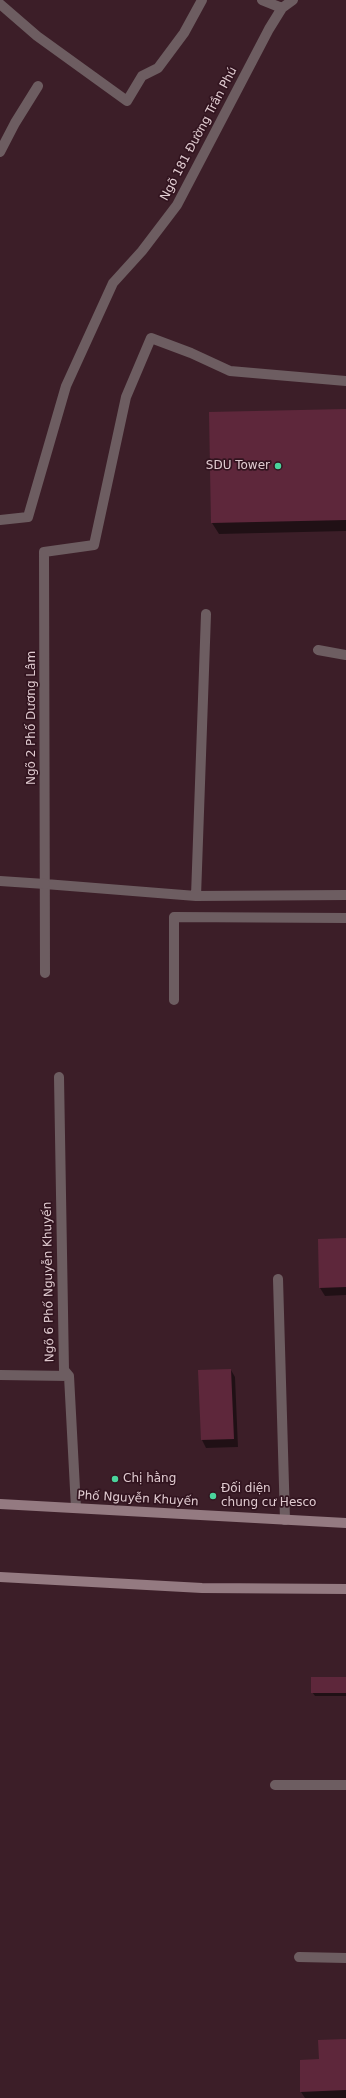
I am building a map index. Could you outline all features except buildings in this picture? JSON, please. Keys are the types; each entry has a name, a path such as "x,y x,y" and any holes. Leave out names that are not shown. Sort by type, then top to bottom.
{"street":[{"path":"0,4 37,36 127,102 142,76 158,68 184,33 202,0"},
{"path":"262,0 282,8"},
{"name":"Ngõ 181 Đường Trần Phú","path":"0,520 28,518 66,386 113,283 142,251 177,205 255,56 282,8 293,0"},
{"path":"0,152 15,123 38,86"},
{"name":"Ngõ 2 Phố Dương Lâm","path":"45,974 46,884 44,552 94,545 126,397 151,338 191,353 230,371 346,381"},
{"path":"196,896 206,614"},
{"path":"318,650 346,655"},
{"path":"0,881 196,896 346,895"},
{"path":"174,1000 174,917 346,918"},
{"name":"Ngõ 6 Phố Nguyễn Khuyến","path":"59,1077 64,1370 69,1376 76,1508"},
{"path":"278,1279 285,1520"},
{"path":"0,1376 69,1376"},
{"name":"Phố Nguyễn Khuyến","path":"0,1504 346,1522"},
{"path":"0,1577 202,1588 346,1589"},
{"path":"276,1785 346,1785"},
{"path":"299,1957 346,1958"}],"place":[{"name":"SDU Tower","path":"278,466"},
{"name":"Chị hằng","path":"115,1479"},
{"name":"Đối diện chung cư Hesco","path":"213,1496"}]}
